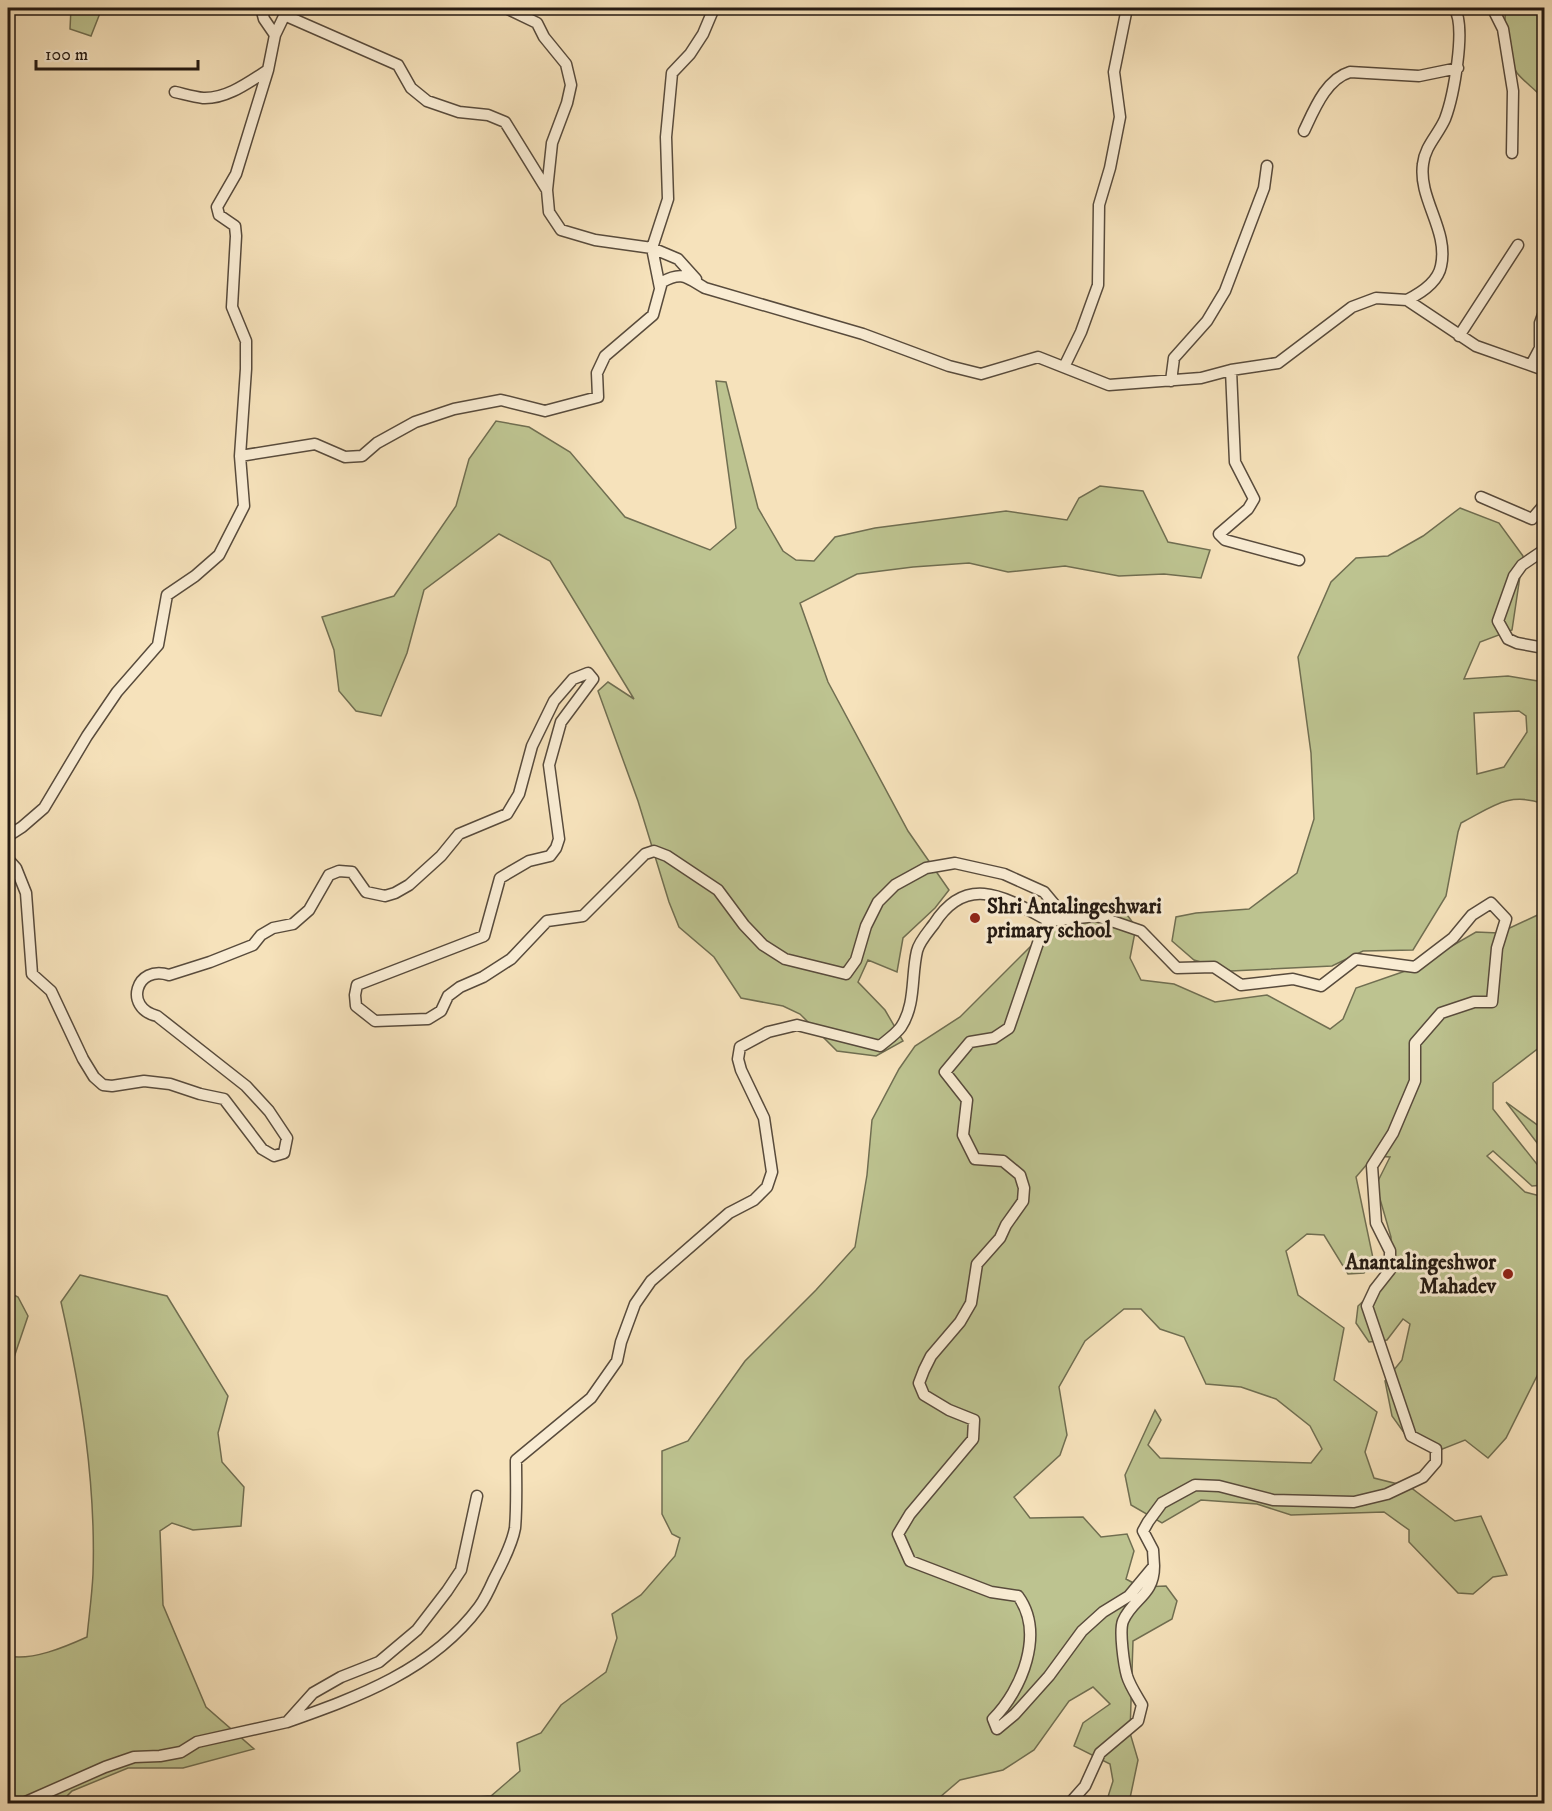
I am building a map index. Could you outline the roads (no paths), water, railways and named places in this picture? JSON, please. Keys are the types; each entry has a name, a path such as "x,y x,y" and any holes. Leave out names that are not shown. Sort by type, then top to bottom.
{"street":[{"path":"261,8 264,19 275,35"},
{"path":"506,8 537,23 544,37 566,64 571,85 567,103 552,143 547,190 549,212 561,230 596,240 652,248 678,259 705,288"},
{"path":"660,288 652,248 668,199 666,137 672,73 690,54 703,34 714,8"},
{"path":"1064,367 1081,332 1098,285 1099,205 1110,168 1119,117 1114,72 1127,8"},
{"path":"240,456 315,444 345,457 362,456 377,443 415,422 454,409 501,400 545,411 598,397 597,373 605,356 653,315 662,282 673,276 682,275 705,288 863,334 949,366 981,374 1038,357 1109,385 1201,378 1231,370 1278,363 1352,307 1376,298 1407,300 1419,294 1440,273 1443,249 1433,210 1424,192 1423,164 1429,143 1446,117 1458,68 1459,27 1458,13 1454,8"},
{"path":"1495,8 1494,11 1503,29 1513,91 1512,153"},
{"path":"8,836 44,808 87,736 117,692 158,645 167,596 219,555 244,506 240,456 246,341 232,307 235,225 219,215 217,207 236,174 268,70 275,35 286,11 398,65 411,88 427,101 459,112 488,115 505,122 547,190"},
{"path":"1304,131 1316,107 1334,80 1341,74 1350,72 1419,76 1458,68"},
{"path":"175,92 204,98 222,95 244,86 268,70"},
{"path":"1171,381 1174,358 1207,321 1225,291 1264,188 1267,166"},
{"path":"1459,336 1518,245"},
{"path":"1407,300 1476,346 1545,370"},
{"path":"1531,365 1540,348 1540,323 1545,312"},
{"path":"1231,370 1235,462 1254,499 1248,509 1219,534 1225,540 1299,560"},
{"path":"1481,497 1532,519 1545,505"},
{"path":"1542,556 1522,566 1515,576 1498,621 1508,639 1545,648"},
{"path":"8,859 16,867 26,892 32,974 51,992 93,1077 103,1085 112,1086 144,1081 170,1084 224,1099 262,1149 274,1155 284,1153 287,1138 269,1111 246,1086 157,1016 144,1011 137,999 139,985 148,975 162,973 168,975 210,962 253,945 261,935 273,928 293,924 309,910 329,875 339,871 352,872 366,892 385,896 409,885 441,856 459,834 507,814 519,794 532,746 554,701 573,679 580,675 588,673 593,679 561,722 549,765 559,838 556,848 550,856 529,861 500,878 484,936 357,986 356,1006 375,1021 428,1019 441,1011 448,996 460,987 511,959 547,921 583,916 645,854 654,851 667,856 718,890 744,925 763,945 785,959 846,974 856,960 866,926 878,902 895,885 926,868 955,863 1004,874 1044,892 1059,910 1049,921 1039,940 1009,1028 994,1038 970,1042 945,1072 967,1100 963,1135 975,1159 1003,1161 1020,1175 1024,1188 1023,1201 1000,1238 977,1264 971,1303 960,1322 931,1356 919,1383 924,1395 949,1410 974,1420 973,1439 910,1514 898,1534 910,1560 991,1592 1018,1596 1024,1605 1030,1641 1025,1665 1006,1703 993,1719 997,1730 1015,1714 1049,1676 1082,1631 1103,1612 1129,1596 1154,1566"},
{"path":"21,1803 134,1757 181,1752 197,1742 287,1722 328,1707 389,1682 458,1631 480,1606 502,1564 514,1530 516,1460 591,1398 617,1361 621,1342 635,1304 651,1281 729,1213 754,1200 767,1187 772,1172 764,1118 741,1070 738,1059 740,1047 768,1032 797,1025 880,1046 901,1028 911,1004 917,949 940,914 960,896 987,892 1028,909 1049,921 1097,916 1141,930 1177,968 1214,967 1241,986 1293,979 1321,986 1356,959 1415,967 1453,938 1472,915 1491,903 1506,919 1497,948 1492,1002 1474,1002 1441,1013 1415,1043 1415,1081 1393,1133 1372,1166 1376,1223 1390,1251 1390,1270 1375,1289 1367,1306 1411,1436 1436,1449 1436,1462 1424,1477 1386,1494 1354,1502 1273,1500 1219,1486 1195,1485 1162,1503 1143,1531 1153,1550 1154,1579 1123,1621 1120,1636 1127,1677 1142,1705 1138,1721 1100,1753 1085,1786 1070,1803"},
{"path":"287,1722 314,1693 341,1677 379,1662 417,1630 447,1592 460,1570 477,1496"}],"place":[{"name":"Shri Antalingeshwari primary school","path":"975,918"},
{"name":"Anantalingeshwor Mahadev","path":"1508,1274"}]}
